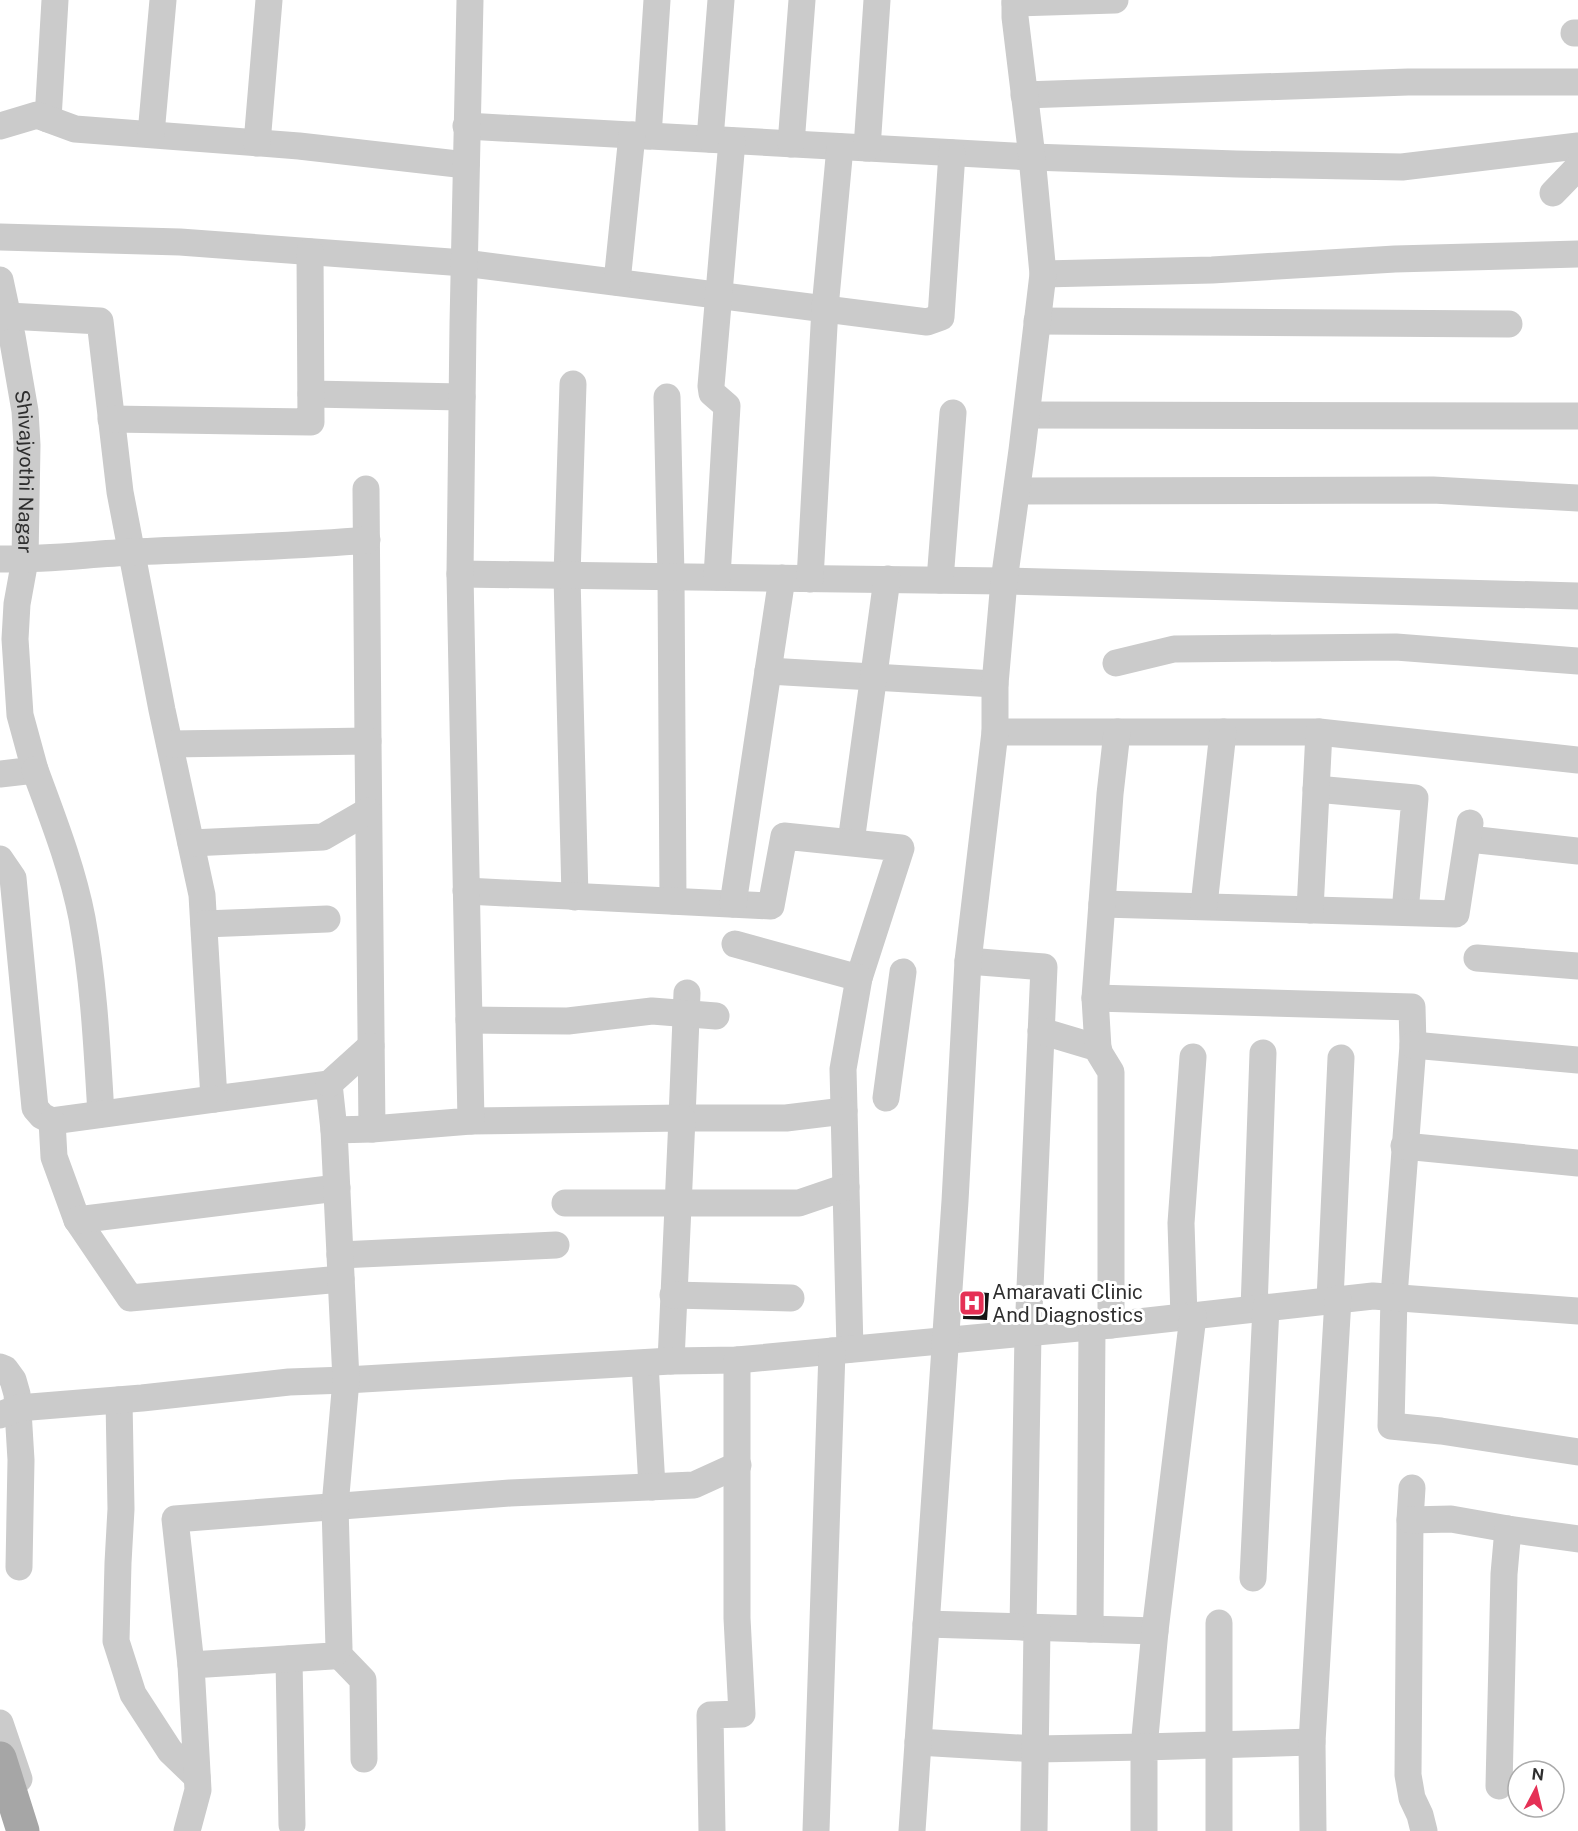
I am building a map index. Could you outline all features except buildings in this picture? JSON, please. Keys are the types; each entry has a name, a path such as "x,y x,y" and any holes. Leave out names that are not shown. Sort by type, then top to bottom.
{"main road":[{"path":"0,1758 23,1831"},
{"path":"0,1826 2,1831"}],"street":[{"path":"48,119 55,0"},
{"path":"151,134 163,0"},
{"path":"257,143 269,0"},
{"path":"470,0 466,126 460,574 471,1121"},
{"path":"617,282 640,135 657,0"},
{"path":"717,577 727,406 712,393 711,389 719,295 721,0"},
{"path":"791,144 802,0"},
{"path":"810,579 825,308 877,0"},
{"path":"912,1831 968,961 995,732 995,684 1004,581 1027,415 1043,274 1015,2 1115,0"},
{"path":"1023,95 1408,82 1578,82"},
{"path":"0,126 37,116 75,129 257,143 466,165"},
{"path":"466,126 1032,157 1402,167 1578,146"},
{"path":"0,237 180,242 464,263 927,322 941,317 952,153"},
{"path":"1553,193 1578,167"},
{"path":"111,419 311,422 310,252"},
{"path":"1043,274 1212,270 1395,259 1578,254"},
{"name":"Shivajyothi Nagar","path":"0,280 4,317 25,411 27,445 12,559 16,616 17,692 20,715 35,770 68,861 82,917 91,971 101,1114"},
{"path":"4,317 100,321 120,492 202,895 214,1099"},
{"path":"1037,321 1509,324"},
{"path":"573,384 567,576 575,897"},
{"path":"311,394 462,397"},
{"path":"667,397 671,576 673,901"},
{"path":"940,580 953,413"},
{"path":"1027,415 1578,416"},
{"path":"366,489 372,1129"},
{"path":"1017,491 1434,490 1578,498"},
{"path":"12,559 367,540"},
{"path":"460,574 1004,581 1578,596"},
{"path":"733,904 782,578"},
{"path":"851,842 887,579"},
{"path":"1116,663 1173,649 1396,647 1578,661"},
{"path":"768,671 995,684"},
{"path":"995,732 1319,732 1578,760"},
{"path":"1090,1629 1111,1072 1098,1048 1095,998 1110,794 1117,732"},
{"path":"1204,906 1223,732"},
{"path":"1310,910 1319,732"},
{"path":"170,744 368,741"},
{"path":"0,774 35,770"},
{"path":"1316,789 1415,798 1405,912"},
{"path":"191,843 323,837 368,811"},
{"path":"1102,904 1456,914 1469,831 1578,850"},
{"path":"466,891 771,906 784,836 901,848 859,978 843,1069 846,1187 841,1350 816,1831"},
{"path":"0,860 13,878 35,1108 42,1116 52,1121 329,1084 371,1046"},
{"path":"204,924 327,920"},
{"path":"735,944 859,978"},
{"path":"1477,958 1578,966"},
{"path":"968,961 1044,966 1028,1333 1030,1627 1036,1749 1034,1831"},
{"path":"886,1098 903,972"},
{"path":"1095,998 1412,1007 1413,1045 1394,1296 1391,1426 1441,1431 1578,1452"},
{"path":"469,1020 568,1021 652,1011 686,1003 716,1016"},
{"path":"652,1487 658,1362 673,1294 686,1003"},
{"path":"851,1022 895,1031"},
{"path":"1041,1030 1098,1048"},
{"path":"1413,1045 1578,1060"},
{"path":"1252,1578 1260,1308 1263,1053"},
{"path":"1144,1831 1144,1747 1189,1316 1181,1223 1193,1057"},
{"path":"1313,1831 1312,1742 1334,1300 1341,1058"},
{"path":"191,1665 332,1656 339,1648 335,1506 346,1380 334,1130 329,1084"},
{"path":"334,1130 471,1121 786,1118 844,1112"},
{"path":"52,1121 54,1157 77,1220 130,1298 341,1267 556,1245"},
{"path":"1404,1146 1578,1163"},
{"path":"565,1203 799,1203 846,1187"},
{"path":"77,1220 337,1188"},
{"path":"673,1294 791,1298"},
{"path":"9,1412 289,1382 737,1359 1101,1326 1373,1296 1578,1311"},
{"path":"712,1831 710,1715 742,1714 737,1617 737,1359"},
{"path":"0,1366 13,1380 17,1394 9,1412 21,1460 19,1567"},
{"path":"119,1400 121,1509 116,1641 133,1694 170,1751 197,1777"},
{"path":"187,1831 198,1790 191,1665 175,1519 510,1493 694,1485 738,1465"},
{"path":"1412,1488 1408,1775 1412,1798 1425,1831"},
{"path":"1410,1520 1451,1520 1578,1539"},
{"path":"1499,1786 1504,1574 1508,1529"},
{"path":"1219,1623 1219,1831"},
{"path":"926,1624 1155,1630"},
{"path":"337,1653 363,1680 364,1759"},
{"path":"289,1659 292,1825"},
{"path":"0,1723 36,1831"},
{"path":"918,1742 1036,1749 1312,1742"}],"place":[{"name":"Amaravati Clinic And Diagnostics","path":"972,1303"}]}
